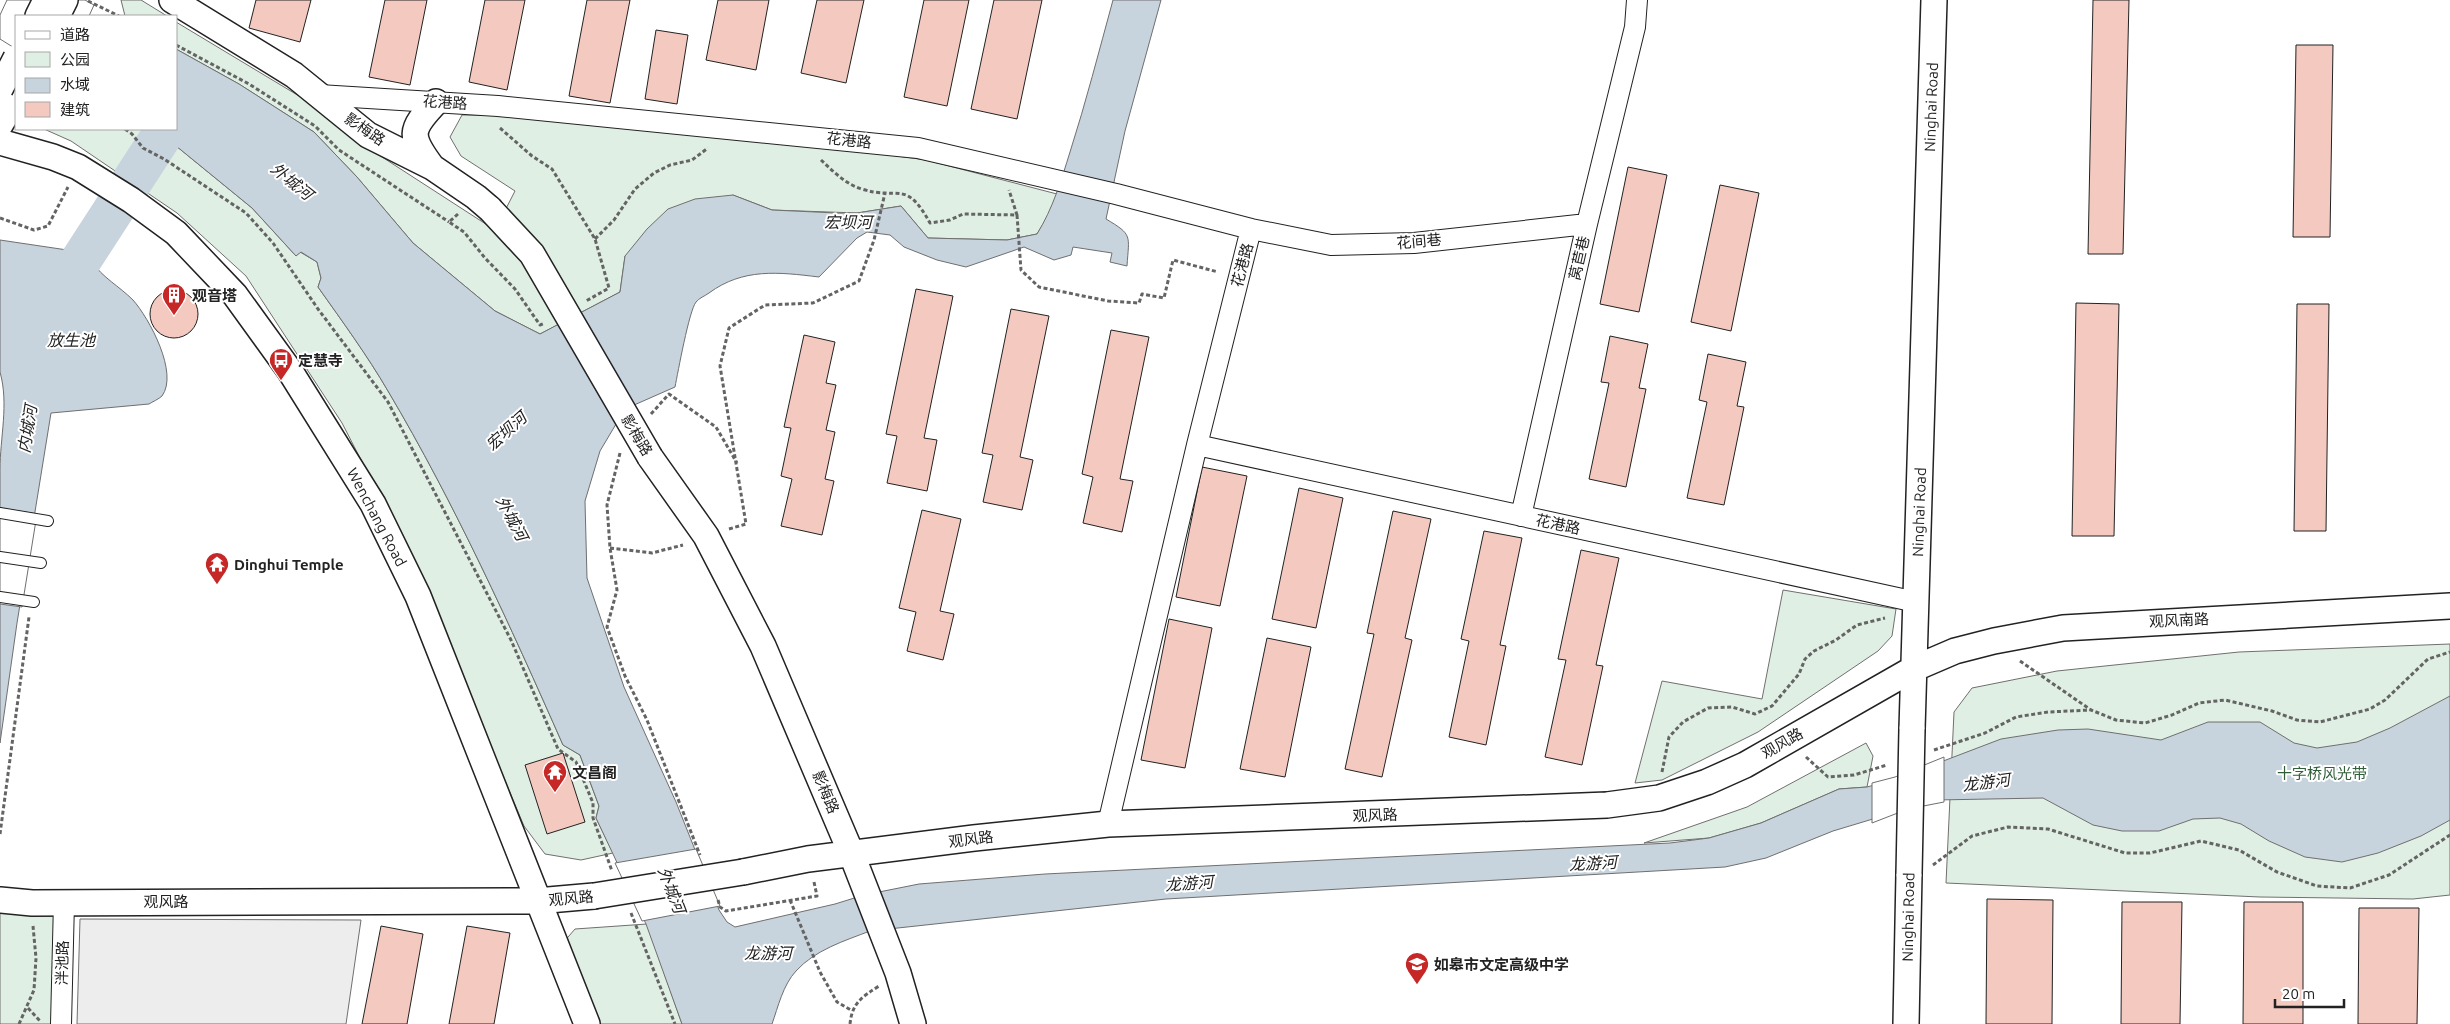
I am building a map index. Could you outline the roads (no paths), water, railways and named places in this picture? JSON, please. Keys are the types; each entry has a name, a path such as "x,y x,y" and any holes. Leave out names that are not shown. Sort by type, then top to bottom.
{"street":[{"path":"38,15 46,0"},
{"path":"58,15 65,0"},
{"name":"影梅路","path":"172,0 294,75 368,135 432,167 476,197 490,209 532,254 650,457 706,536 763,646 852,855 898,973 913,1024"},
{"name":"莴苣巷","path":"1521,516 1634,27 1638,0"},
{"name":"Ninghai Road","path":"1906,1024 1913,669 1934,0"},
{"path":"0,125 10,97 15,64"},
{"name":"花港路","path":"319,95 436,102 799,134 918,148 1116,194 1251,229 1197,445 1521,516 1916,608"},
{"path":"432,167 416,146 415,130 426,112 436,102"},
{"name":"Wenchang Road","path":"0,142 53,157 78,168 131,200 176,233 235,296 290,371 372,504 418,596 586,1024"},
{"name":"花间巷","path":"1251,229 1331,245 1414,243 1587,224"},
{"path":"1108,824 1197,445"},
{"name":"观风南路","path":"1913,669 1955,651 1994,641 2063,628 2450,606"},
{"name":"观风路","path":"0,900 64,902 537,900 594,896 743,872 808,859 852,855 974,838 1108,824 1598,806 1659,798 1707,782 1744,765 1913,669"},
{"name":"泮池路","path":"52,1024 64,902"}],"lane":[{"path":"0,513 44,520"},
{"path":"0,557 37,563"},
{"path":"0,597 30,601"}],"water":[{"path":"1113,0 1161,0 1125,131 1106,219 1121,229 1127,237 1127,266 1110,262 1112,253 1073,247 1071,255 1054,260 1024,247 966,267 937,260 904,247 890,235 867,232 857,238 819,277 775,273 748,276 722,285 699,299 690,317 675,387 625,409 600,451 585,501 587,578 624,687 676,802 719,910 727,922 735,927 835,904 864,895 919,884 1045,874 1670,843 1709,838 1761,823 1839,789 1867,787 1896,779 2001,739 2058,730 2088,729 2161,740 2208,722 2260,722 2294,743 2317,748 2357,742 2390,728 2450,696 2450,820 2421,836 2378,853 2342,862 2305,857 2269,841 2241,824 2220,818 2193,819 2159,831 2122,831 2093,825 2043,798 1936,800 1833,831 1766,858 1725,867 1166,899 870,931 830,947 812,957 796,971 781,996 772,1024 682,1024 646,924 596,818 599,806 580,755 563,745 481,565 413,434 372,364 318,287 321,278 317,262 301,252 296,256 252,208 170,141 153,144 144,130 178,130 178,50 239,84 314,132 357,177 413,243 495,311 540,334 620,292 625,256 647,229 668,209 695,199 733,195 772,210 837,213 857,213 901,206 928,238 1007,240 1037,234 1052,204 1087,95"},
{"name":"放生池","path":"94,221 108,232 91,261 133,300 147,319 165,360 166,386 162,396 149,404 51,413 17,623 0,743 0,458 4,396 0,372 0,240 74,251"}],"waterway":[{"path":"72,274 165,130"}],"place":[{"name":"观音塔","path":"174,316"},
{"name":"定慧寺","path":"281,381"},
{"name":"Dinghui Temple","path":"217,585"},
{"name":"文昌阁","path":"555,793"},
{"name":"如皋市文定高级中学","path":"1417,985"}],"water label":[{"name":"外城河","path":"292,181"},
{"name":"宏坝河","path":"848,222"},
{"name":"内城河","path":"27,429"},
{"name":"宏坝河","path":"506,431"},
{"name":"外城河","path":"512,518"},
{"name":"龙游河","path":"1986,782"},
{"name":"龙游河","path":"1593,863"},
{"name":"龙游河","path":"1189,883"},
{"name":"外城河","path":"672,890"},
{"name":"龙游河","path":"768,953"}],"park label":[{"name":"十字桥风光带","path":"2322,773"}]}
